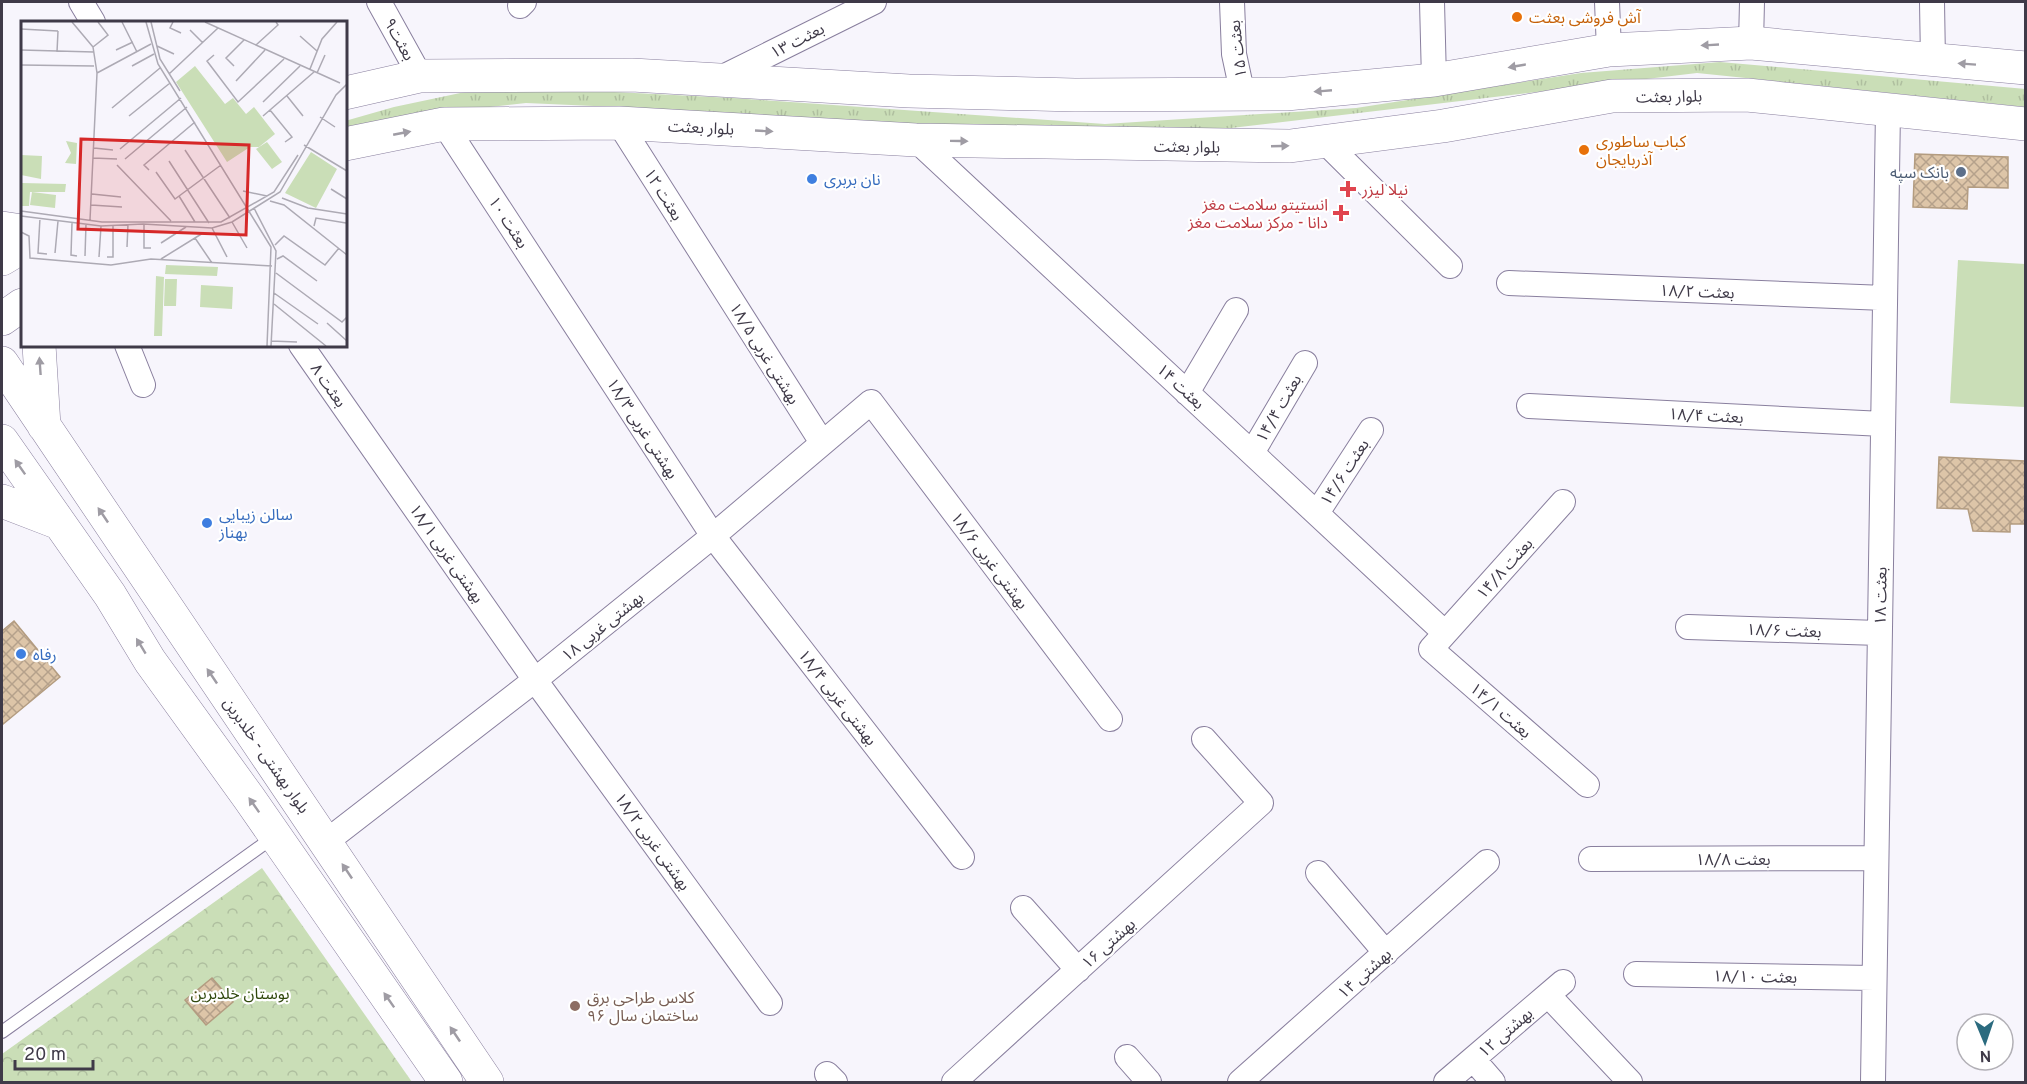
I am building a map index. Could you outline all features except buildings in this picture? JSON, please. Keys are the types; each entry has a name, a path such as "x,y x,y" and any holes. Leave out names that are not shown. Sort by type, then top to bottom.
{"main road":[{"path":"346,93 420,76 632,75 720,78 909,91 1243,96 1434,80 1609,50 1751,43 2025,68"},
{"name":"بلوار بعثت","path":"346,144 444,124 619,123 916,140 1290,146 1443,126 1612,96 1747,95 2025,124"},
{"path":"1243,96 1244,147"},
{"path":"2,228 21,231"},
{"path":"2,259 21,248"},
{"path":"2,319 21,306"},
{"path":"39,346 44,428"},
{"name":"بلوار بهشتی - خلدبرین","path":"2,363 142,573 327,841 487,1083"},
{"path":"2,441 110,595 150,661 276,836 446,1083"},
{"path":"2,501 59,523"},
{"path":"110,595 142,573"}],"street":[{"path":"81,2 92,21"},
{"name":"بعثت۹","path":"379,2 420,76"},
{"name":"۱۳ بعثت","path":"720,78 874,2"},
{"name":"بعثت ۱۵","path":"1232,2 1234,54 1243,96"},
{"path":"1432,2 1434,80"},
{"path":"1608,2 1609,50"},
{"path":"1751,43 1752,2"},
{"path":"1932,2 1933,61"},
{"name":"بعثت ۱۸","path":"1873,1083 1888,110"},
{"name":"۱۲ بعثت","path":"619,123 710,264"},
{"name":"۱۰ بعثت","path":"444,124 573,320"},
{"name":"بعثت ۱۴","path":"916,140 1445,633"},
{"path":"1324,141 1450,266"},
{"name":"بهشتی غربی ۱۸/۵","path":"710,264 821,441"},
{"name":"۱۸/۲ بعثت","path":"1509,283 1885,298"},
{"path":"1187,393 1236,310"},
{"name":"بهشتی غربی ۱۸/۳","path":"573,320 713,536"},
{"path":"127,346 143,385"},
{"name":"۸ بعثت","path":"302,346 358,426"},
{"name":"۱۴/۴ بعثت","path":"1252,453 1305,363"},
{"name":"بهشتی غربی ۱۸","path":"327,841 536,680 713,536 821,441 871,402"},
{"name":"بهشتی غربی ۱۸/۶","path":"871,402 1110,719"},
{"name":"۱۸/۴ بعثت","path":"1529,406 1883,424"},
{"name":"بهشتی غربی ۱۸/۱","path":"358,426 536,680"},
{"name":"۱۴/۶ بعثت","path":"1317,513 1371,430"},
{"name":"۱۴/۸ بعثت","path":"1445,633 1563,502"},
{"name":"بهشتی غربی ۱۸/۴","path":"713,536 962,857"},
{"name":"۱۸/۶ بعثت","path":"1688,627 1880,633"},
{"name":"۱۴/۱ بعثت","path":"1445,633 1431,649 1587,785"},
{"name":"بهشتی غربی ۱۸/۲","path":"536,680 770,1003"},
{"name":"۱۶ بهشتی","path":"954,1083 1262,803 1204,739"},
{"name":"۱۸/۸ بعثت","path":"1591,859 1876,858"},
{"name":"۱۴ بهشتی","path":"1240,1083 1487,862"},
{"path":"1318,873 1386,953"},
{"path":"1023,908 1078,970"},
{"name":"۱۸/۱۰ بعثت","path":"1636,974 1874,978"},
{"name":"۱۲ بهشتی","path":"1446,1083 1556,989 1630,1083"},
{"path":"1126,1057 1149,1083"},
{"path":"1473,1059 1493,1083"}],"lane":[{"path":"2,1032 276,836"}],"green space":[{"path":"1720,62 2026,89 2025,107 1697,73 1214,130 1090,133 784,120 661,109 526,103 418,115 346,132 346,121 394,107 465,92 536,88 733,98 1105,124 1356,108 1581,73"},
{"path":"1958,260 2025,264 2025,407 1950,403"},
{"name":"بوستان خلدبرین","path":"262,868 412,1082 2,1082 2,1054"}],"place":[{"name":"آش فروشی بعثت","path":"1517,17"},
{"name":"کباب ساطوری آذربایجان","path":"1584,150"},
{"name":"بانک سپه","path":"1961,172"},
{"name":"نان بربری","path":"812,179"},
{"name":"نیلا لیزر","path":"1348,189"},
{"name":"انستیتو سلامت مغز دانا - مرکز سلامت مغز","path":"1341,213"},
{"name":"سالن زیبایی بهناز","path":"207,523"},
{"name":"رفاه","path":"21,654"},
{"name":"کلاس طراحی برق ساختمان سال ۹۶","path":"575,1006"}]}
